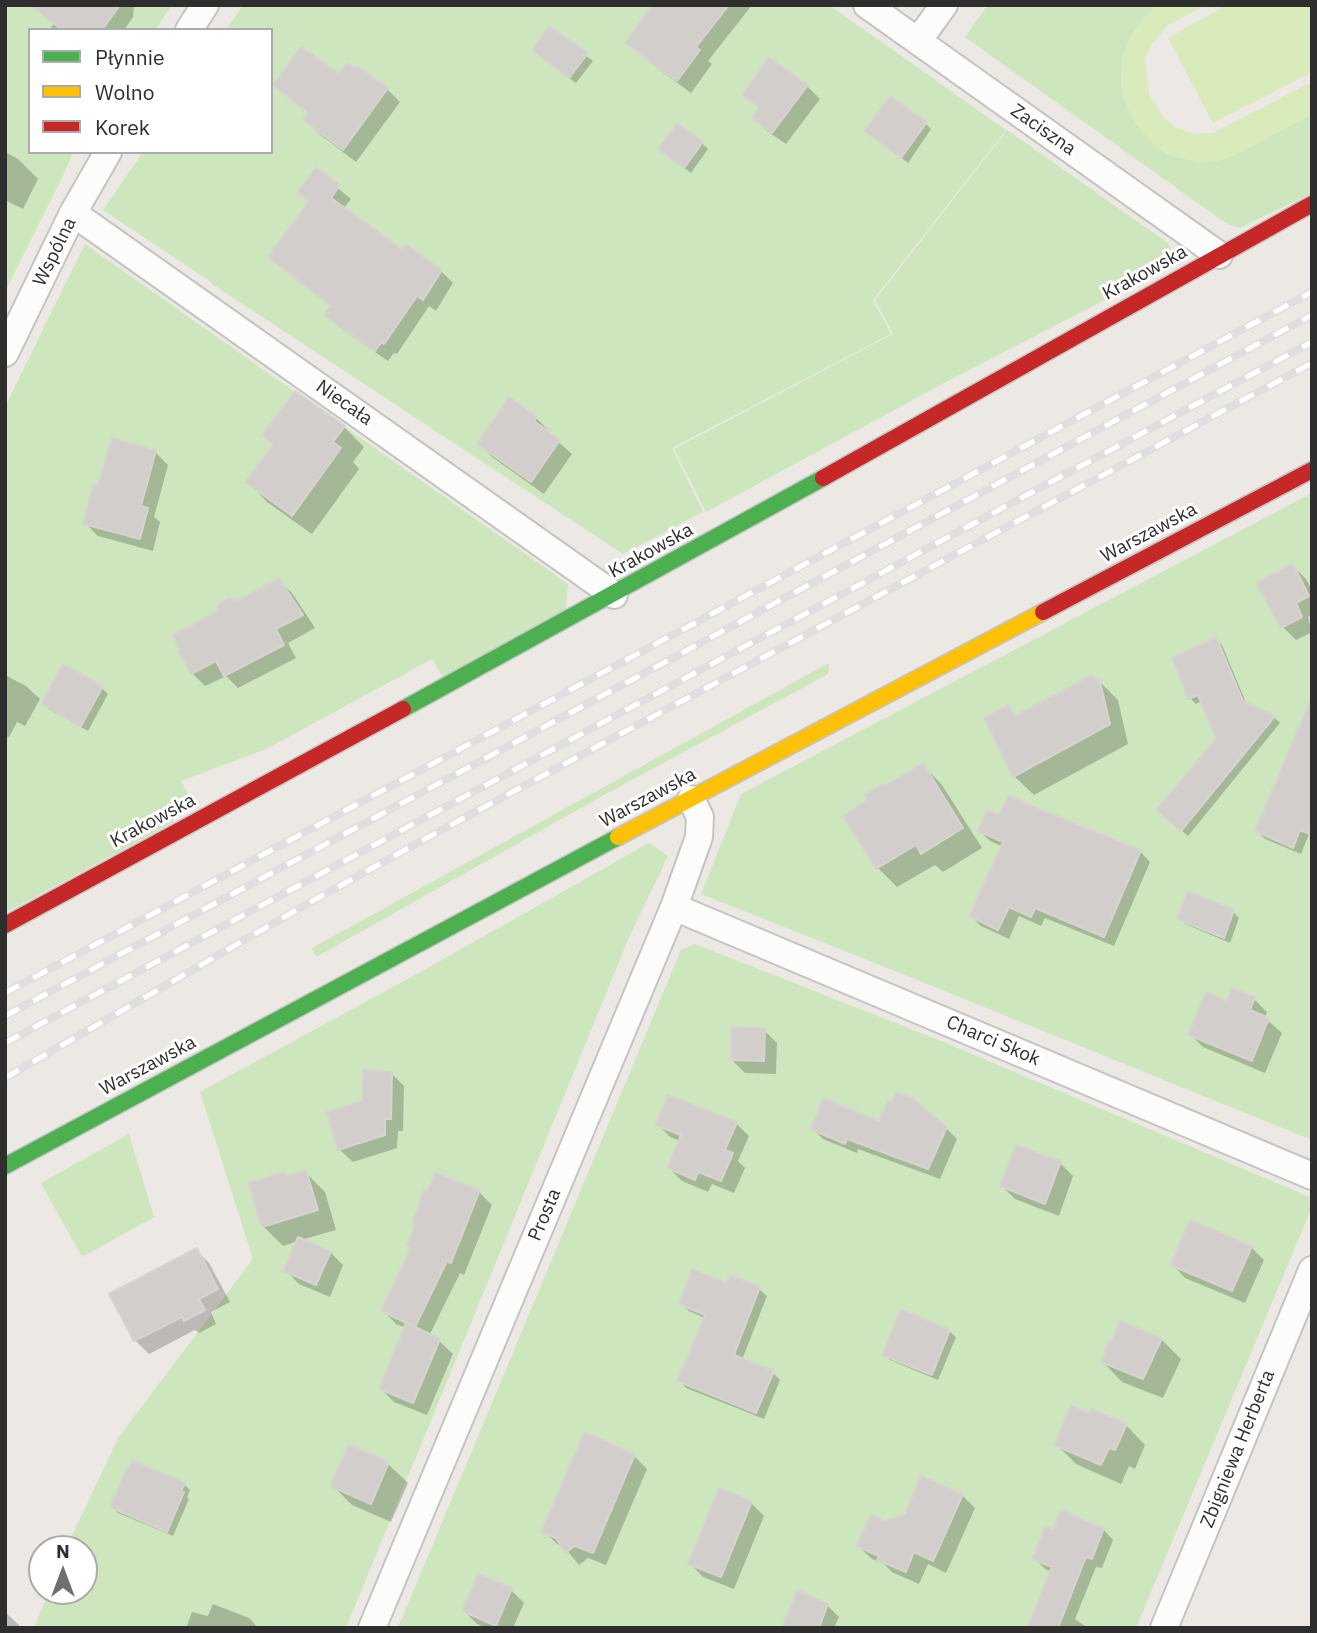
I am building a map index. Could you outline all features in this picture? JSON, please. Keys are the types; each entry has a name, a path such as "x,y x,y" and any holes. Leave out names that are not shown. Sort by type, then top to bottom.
{"street":[{"path":"190,28 205,5"},
{"name":"Zaciszna","path":"867,5 1219,255"},
{"path":"918,41 944,5"},
{"name":"Wspólna","path":"5,353 73,213 107,154"},
{"name":"Krakowska","path":"5,925 614,595 1312,204"},
{"name":"Niecała","path":"73,213 614,595"},
{"name":"Warszawska","path":"5,1166 1312,470"},
{"name":"Prosta","path":"372,1628 674,907 699,837 700,817 691,799"},
{"name":"Charci Skok","path":"674,907 1312,1176"},
{"name":"Zbigniewa Herberta","path":"1164,1628 1312,1270"}],"green space":[{"path":"5,5 172,5 156,28 28,28 28,154 72,154 5,292"},
{"path":"243,5 829,5 1006,130 873,300 891,334 672,448 703,512 623,554 103,210 142,154 273,154 273,28 227,28"},
{"path":"988,5 1155,5 1132,34 1123,55 1121,83 1125,102 1136,124 1235,155 1312,114 1312,193 1240,228 1227,224 965,37"},
{"path":"1155,5 1206,5 1168,25 1151,45 1145,59 1149,94 1162,116 1176,128 1195,134 1213,133 1312,82 1312,114 1235,155 1218,161 1201,163 1168,155 1151,142 1136,124 1125,102 1121,83 1123,55 1132,34"},
{"path":"1227,5 1312,5 1312,72 1213,123 1168,38"},
{"path":"1007,130 1168,243 1178,262 944,383 706,512 674,449 893,334 875,300"},
{"path":"85,244 568,584 566,611 444,679 432,659 266,749 181,781 189,796 172,823 5,913 5,407"},
{"path":"1312,493 1312,1140 701,894 741,794"},
{"path":"829,663 828,674 604,795 316,957 312,948"},
{"path":"649,843 668,856 630,935 346,1628 34,1628 43,1605 98,1605 98,1535 73,1535 118,1438 253,1259 200,1092"},
{"path":"695,944 946,1043 1312,1198 1312,1207 1136,1628 398,1628 681,950"},
{"path":"129,1134 154,1217 82,1257 41,1183"}],"building":[{"path":"30,5 120,5 103,28 59,28"},
{"path":"652,5 729,5 696,47 700,50 677,81 625,43"},
{"path":"549,26 588,53 569,78 532,50"},
{"path":"301,47 339,73 347,63 355,68 357,66 388,88 343,150 303,120 308,113 273,85"},
{"path":"769,57 808,85 772,133 752,118 759,107 742,95"},
{"path":"890,96 927,122 901,158 864,131"},
{"path":"677,123 703,142 684,168 658,149"},
{"path":"316,167 340,185 331,198 402,249 406,244 442,270 423,300 417,296 384,344 382,342 375,351 324,315 331,306 268,257 309,201 297,193"},
{"path":"295,391 345,426 333,442 341,448 292,516 245,482 273,445 262,435"},
{"path":"509,397 537,417 534,421 560,440 531,482 477,444"},
{"path":"112,438 156,450 141,506 148,508 140,539 83,524 93,484 98,485"},
{"path":"1293,564 1309,596 1296,603 1302,617 1281,628 1256,583"},
{"path":"279,578 303,615 276,629 284,645 224,676 216,661 191,674 178,651 180,650 173,635 216,612 218,604 228,598 239,600"},
{"path":"1216,637 1243,701 1275,716 1181,831 1156,810 1216,739 1198,695 1188,699 1172,658"},
{"path":"63,664 103,686 81,726 41,703"},
{"path":"1092,675 1095,680 1099,678 1110,724 1013,777 984,718 1009,705 1015,716"},
{"path":"1312,697 1312,835 1300,830 1293,848 1255,831"},
{"path":"923,763 963,828 921,854 916,845 876,869 843,816 867,800 865,795"},
{"path":"1008,796 1141,850 1104,937 1035,908 1031,917 1009,907 998,930 969,916 1003,842 978,831 987,810 999,815"},
{"path":"1188,891 1234,910 1224,938 1177,919"},
{"path":"1231,988 1255,997 1250,1010 1269,1018 1252,1061 1188,1035 1206,992 1227,1001"},
{"path":"731,1027 765,1028 764,1061 731,1060"},
{"path":"363,1070 392,1072 391,1119 385,1119 385,1135 338,1150 326,1112 362,1101"},
{"path":"896,1092 913,1099 947,1127 928,1169 847,1139 845,1144 810,1129 823,1098 879,1121 888,1100 892,1102"},
{"path":"668,1095 737,1122 725,1150 733,1153 721,1181 698,1172 695,1180 667,1168 681,1135 655,1125"},
{"path":"1016,1145 1061,1161 1045,1204 1000,1186"},
{"path":"306,1170 318,1210 262,1227 248,1183 284,1172 286,1176"},
{"path":"435,1172 480,1190 451,1263 447,1261 415,1327 381,1311 411,1248 407,1246 415,1224 412,1223 424,1190 427,1191"},
{"path":"1190,1220 1252,1246 1232,1291 1170,1265"},
{"path":"298,1237 331,1251 316,1285 283,1271"},
{"path":"197,1248 218,1289 199,1299 205,1310 184,1321 182,1317 134,1341 109,1294"},
{"path":"692,1269 726,1283 730,1275 760,1287 734,1355 774,1371 756,1413 677,1381 705,1315 679,1304"},
{"path":"901,1309 950,1330 932,1375 882,1355"},
{"path":"1120,1321 1162,1338 1143,1379 1101,1362"},
{"path":"406,1323 440,1339 413,1403 379,1389"},
{"path":"1071,1405 1089,1413 1091,1409 1127,1424 1115,1450 1109,1448 1101,1465 1054,1445"},
{"path":"584,1432 635,1454 593,1553 575,1546 565,1553 556,1538 541,1532"},
{"path":"349,1444 389,1462 371,1504 330,1486"},
{"path":"133,1460 185,1483 181,1491 184,1492 167,1532 110,1507"},
{"path":"921,1476 963,1494 933,1561 914,1552 906,1572 877,1560 879,1556 856,1546 871,1515 885,1521 905,1514"},
{"path":"719,1488 752,1501 721,1577 688,1564"},
{"path":"1061,1510 1104,1528 1092,1559 1086,1557 1058,1628 1027,1628 1052,1567 1032,1559 1045,1526 1053,1529"},
{"path":"478,1574 512,1588 496,1626 462,1611"},
{"path":"797,1590 828,1604 819,1628 782,1628"}],"railway":[{"path":"5,993 1312,292"},
{"path":"5,1016 1312,315"},
{"path":"5,1043 1312,342"},
{"path":"5,1078 423,840 1312,363"}],"traffic: fast":[{"path":"403,709 823,478"},
{"path":"5,1166 618,837"}],"traffic: slow":[{"path":"618,837 1043,612"}],"traffic: jam":[{"path":"823,478 1312,204"},
{"path":"1043,612 1312,470"},
{"path":"5,925 403,709"}]}
